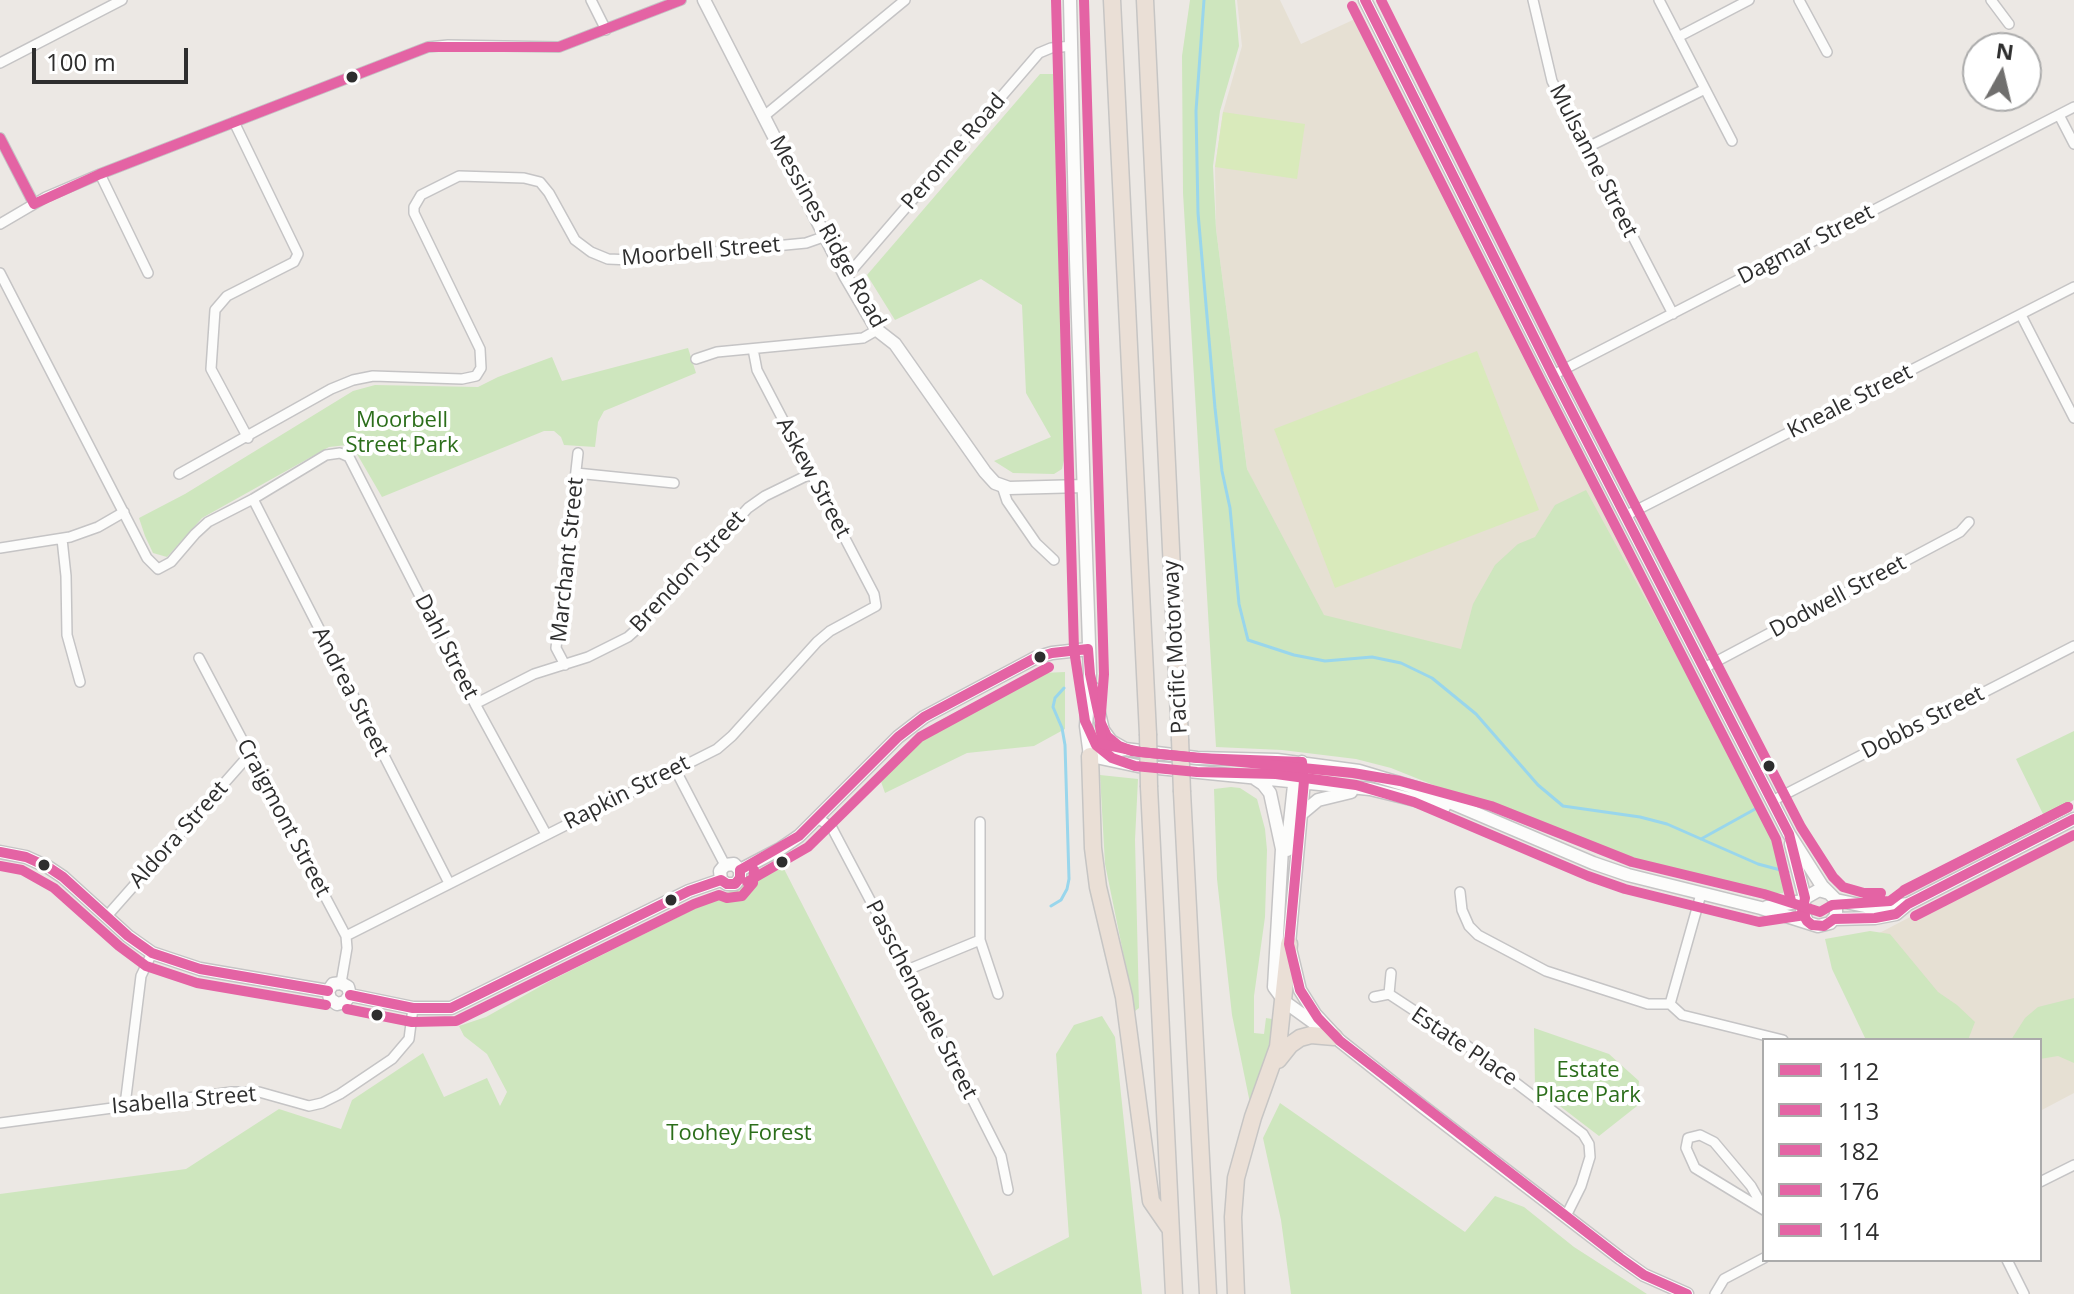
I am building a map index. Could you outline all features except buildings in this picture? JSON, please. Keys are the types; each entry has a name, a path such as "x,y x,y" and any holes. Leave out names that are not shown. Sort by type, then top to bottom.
{"highway":[{"name":"Pacific Motorway","path":"1112,0 1174,1294"},
{"name":"Pacific Motorway","path":"1145,0 1208,1294"},
{"path":"1090,756 1093,848 1098,887 1124,997 1151,1201 1170,1229"},
{"path":"1236,1294 1233,1217 1236,1178 1280,1036 1289,944"},
{"path":"1271,1072 1295,1040 1311,1035 1337,1039"}],"street":[{"path":"0,63 122,0"},
{"path":"591,0 606,30"},
{"path":"0,224 34,204 100,174 433,46 550,48 567,45 681,0"},
{"name":"Messines Ridge Road","path":"704,0 846,277 877,330 895,344 985,472 1002,486 1007,501 1036,543 1054,560"},
{"path":"763,117 905,0"},
{"path":"1070,0 1088,649 1090,674 1103,730 1111,741 1125,749"},
{"path":"1365,0 1789,834 1832,896 1837,912 1834,919 1824,926 1812,925 1802,912 1804,900 1789,834"},
{"name":"Mulsanne Street","path":"1533,0 1550,77 1673,314"},
{"path":"1659,0 1732,141"},
{"path":"1678,37 1749,0"},
{"path":"1799,0 1827,52"},
{"path":"1991,0 2009,24"},
{"name":"Peronne Road","path":"846,277 1039,53 1051,48 1072,46"},
{"path":"1586,148 1705,89"},
{"name":"Dagmar Street","path":"2059,115 2074,100"},
{"name":"Dagmar Street","path":"1553,375 2074,107"},
{"path":"2059,115 2074,144"},
{"path":"234,122 298,254 294,262 227,296 215,310 209,362 248,438"},
{"path":"0,138 34,204"},
{"path":"100,174 148,273"},
{"name":"Moorbell Street","path":"179,474 331,389 353,380 373,376 462,379 476,376 481,368 480,349 414,213 421,195 459,176 524,178 540,182 575,240 591,252 608,259 631,260 806,243 826,236"},
{"path":"0,273 147,558 158,569 173,560 208,522 253,499"},
{"name":"Kneale Street","path":"1625,516 2074,287"},
{"path":"2021,315 2074,418"},
{"path":"696,359 717,352 863,338 877,330"},
{"name":"Askew Street","path":"753,349 757,370 874,594 876,606"},
{"name":"Dahl Street","path":"253,499 326,455 340,453 349,457 475,704 546,834"},
{"name":"Marchant Street","path":"565,665 556,648 578,453"},
{"path":"576,473 674,483"},
{"name":"Brendon Street","path":"475,704 534,674 565,665 628,637 748,508 810,474"},
{"path":"1002,486 1083,486"},
{"name":"Andrea Street","path":"253,499 449,883"},
{"path":"0,548 62,539 89,531 124,512"},
{"name":"Dodwell Street","path":"1704,668 1960,532 1969,522"},
{"path":"62,539 67,635 80,682"},
{"name":"Rapkin Street","path":"346,936 717,749 817,642 830,631 876,606"},
{"name":"Dobbs Street","path":"1772,801 2074,646"},
{"path":"740,870 780,849 818,818 898,737 924,717 1035,658 1088,649"},
{"name":"Craigmont Street","path":"199,658 346,936"},
{"path":"1090,674 1086,726 1090,756"},
{"path":"1090,756 1125,749 1197,758 1301,762 1385,777 1610,869 1807,921"},
{"name":"Aldora Street","path":"107,916 250,754"},
{"path":"1090,756 1138,766 1370,789 1486,819"},
{"path":"1301,762 1282,876 1273,979 1277,992 1285,1002 1644,1275 1687,1294"},
{"path":"675,769 725,865"},
{"path":"1247,777 1261,782 1271,795 1281,841 1282,876"},
{"path":"1299,782 1300,816 1289,944 1303,996 1337,1039"},
{"path":"1300,816 1310,805 1325,797 1370,789"},
{"name":"Passchendaele Street","path":"818,818 832,828 907,970 1001,1156 1008,1190"},
{"path":"1834,919 1888,917 2074,819"},
{"path":"980,822 980,940 998,994"},
{"path":"0,852 26,857 48,867 152,953 200,969 328,991"},
{"path":"734,864 740,870 740,878 735,884 721,880 720,871 725,865 734,864"},
{"path":"350,995 413,1008 451,1008 689,891 721,880"},
{"path":"1761,908 1804,900 1819,890 1874,908 1908,904"},
{"path":"1460,892 1462,910 1469,926 1478,935 1546,971 1648,1004 1670,1004 1682,1015 1775,1038"},
{"path":"1670,1004 1701,894"},
{"path":"341,983 346,936"},
{"path":"907,970 980,940"},
{"path":"125,1105 141,976 152,953"},
{"name":"Estate Place","path":"1389,994 1391,973"},
{"path":"341,983 348,987 350,995 345,1002 337,1004 330,999 328,991 333,984 341,983"},
{"name":"Estate Place","path":"1374,997 1389,994"},
{"name":"Estate Place","path":"1389,994 1465,1044 1583,1134 1589,1144 1590,1157 1581,1186 1566,1216"},
{"name":"Isabella Street","path":"0,1123 232,1092 259,1092 309,1106 322,1103 392,1059 409,1039 413,1008"},
{"path":"1762,1205 1751,1186 1714,1142 1700,1135 1688,1138 1686,1148 1695,1168 1762,1208"},
{"path":"2042,1181 2074,1165"},
{"path":"1715,1294 1724,1279 1762,1259"},
{"path":"2008,1262 2024,1294"}],"shaded area":[{"path":"1237,0 1280,0 1301,44 1355,19 1538,382 1754,793 1632,851 1314,614 1247,469 1216,229 1215,167 1223,112 1242,46"},
{"path":"2074,832 2074,1093 2042,1110 2042,1038 1910,1038 1862,942"}],"green space":[{"path":"1190,0 1235,0 1239,46 1220,111 1213,166 1216,229 1247,469 1324,615 1461,649 1473,604 1495,565 1518,544 1535,537 1555,505 1586,490 1783,851 1789,877 1783,893 1717,884 1642,863 1391,768 1356,759 1282,750 1216,747 1183,193 1182,56"},
{"path":"1040,74 1053,74 1066,452 1062,469 1054,474 1013,473 994,461 1051,437 1026,393 1022,305 981,279 895,320 867,275"},
{"path":"1223,112 1305,124 1297,179 1215,167"},
{"name":"Moorbell Street Park","path":"688,348 696,373 604,411 598,422 595,447 564,445 554,431 544,431 382,497 357,454 347,445 329,447 202,518 167,557 153,553 139,518 185,494 353,391 375,385 478,387 552,357 562,381"},
{"path":"1477,351 1539,510 1335,588 1274,429"},
{"path":"1065,672 1065,729 1034,746 967,753 885,793 879,776 935,723 996,691 1042,673"},
{"path":"2074,731 2074,800 2044,816 2016,759"},
{"path":"1100,775 1138,779 1135,840 1139,1008 1135,1011 1105,864"},
{"path":"1240,788 1257,799 1267,850 1265,917 1254,996 1254,1033 1264,1034 1266,1018 1272,1019 1273,1031 1250,1103 1232,1015 1217,879 1214,789"},
{"name":"Toohey Forest","path":"782,865 993,1276 1069,1237 1056,1054 1074,1025 1102,1016 1115,1037 1142,1294 0,1294 0,1194 186,1169 279,1109 341,1129 352,1100 423,1053 444,1097 487,1078 500,1106 507,1092 487,1054 464,1036 459,1026 486,1017 550,981"},
{"path":"1870,931 1890,934 1938,992 1975,1022 1969,1038 1865,1038 1832,969 1825,939"},
{"path":"2074,998 2074,1063 2058,1056 2042,1059 2042,1038 2012,1038 2025,1018 2038,1007"},
{"name":"Estate Place Park","path":"1534,1028 1609,1054 1639,1081 1637,1106 1599,1136 1535,1087"},
{"path":"1280,1103 1465,1232 1495,1196 1524,1207 1574,1247 1647,1294 1291,1294 1281,1220 1263,1138"}],"waterway":[{"path":"1204,0 1196,111 1198,213 1222,471 1230,508 1239,604 1248,640 1325,661 1372,657 1401,663 1432,678 1476,714 1538,785 1563,806 1667,824 1758,864 1788,872"},
{"path":"1051,906 1061,900 1069,879 1065,745 1053,707 1055,698 1064,688"},
{"path":"1701,839 1757,808"}],"transit line":[{"name":"113","path":"34,204 100,174 428,47 559,47 681,0"},
{"name":"182","path":"1056,0 1074,650 1085,721 1096,745 1112,758 1135,766 1197,772 1276,774 1356,785 1414,802 1625,889 1759,922 1805,915"},
{"name":"176","path":"1084,0 1104,674 1100,726 1103,744 1140,752 1353,773 1400,781 1491,806 1632,862 1764,894 1820,912 1832,905 1890,901 2068,807"},
{"name":"113","path":"1365,0 1789,834 1805,898 1802,912 1807,921 1812,925 1824,926 1834,919 1896,914 1908,904 2074,819"},
{"name":"176","path":"1381,0 1565,369 1801,827 1833,877 1843,887 1864,893 1881,893"},
{"name":"182","path":"1352,6 1776,839 1791,901"},
{"name":"113","path":"0,138 34,204"},
{"name":"112","path":"1088,649 1100,721 1107,736 1119,746 1132,751 1197,758 1302,762 1304,781 1289,944 1300,990 1318,1018 1340,1041 1620,1258 1644,1275 1687,1294"},
{"name":"112","path":"740,870 799,836 898,737 924,717 1035,658 1088,649"},
{"name":"114","path":"747,882 808,847 920,737 1049,667"},
{"name":"182","path":"1904,890 2068,807"},
{"name":"182","path":"1915,916 2074,835"},
{"name":"112","path":"0,852 26,857 48,867 152,953 200,969 328,991"},
{"name":"114","path":"0,866 22,870 54,888 146,966 197,983 326,1005"},
{"name":"112","path":"350,995 413,1008 451,1008 689,891 721,880 735,884 740,878 740,870"},
{"name":"114","path":"347,1009 412,1022 456,1021 694,904 719,895 727,898 742,896 753,883 754,870"}]}
